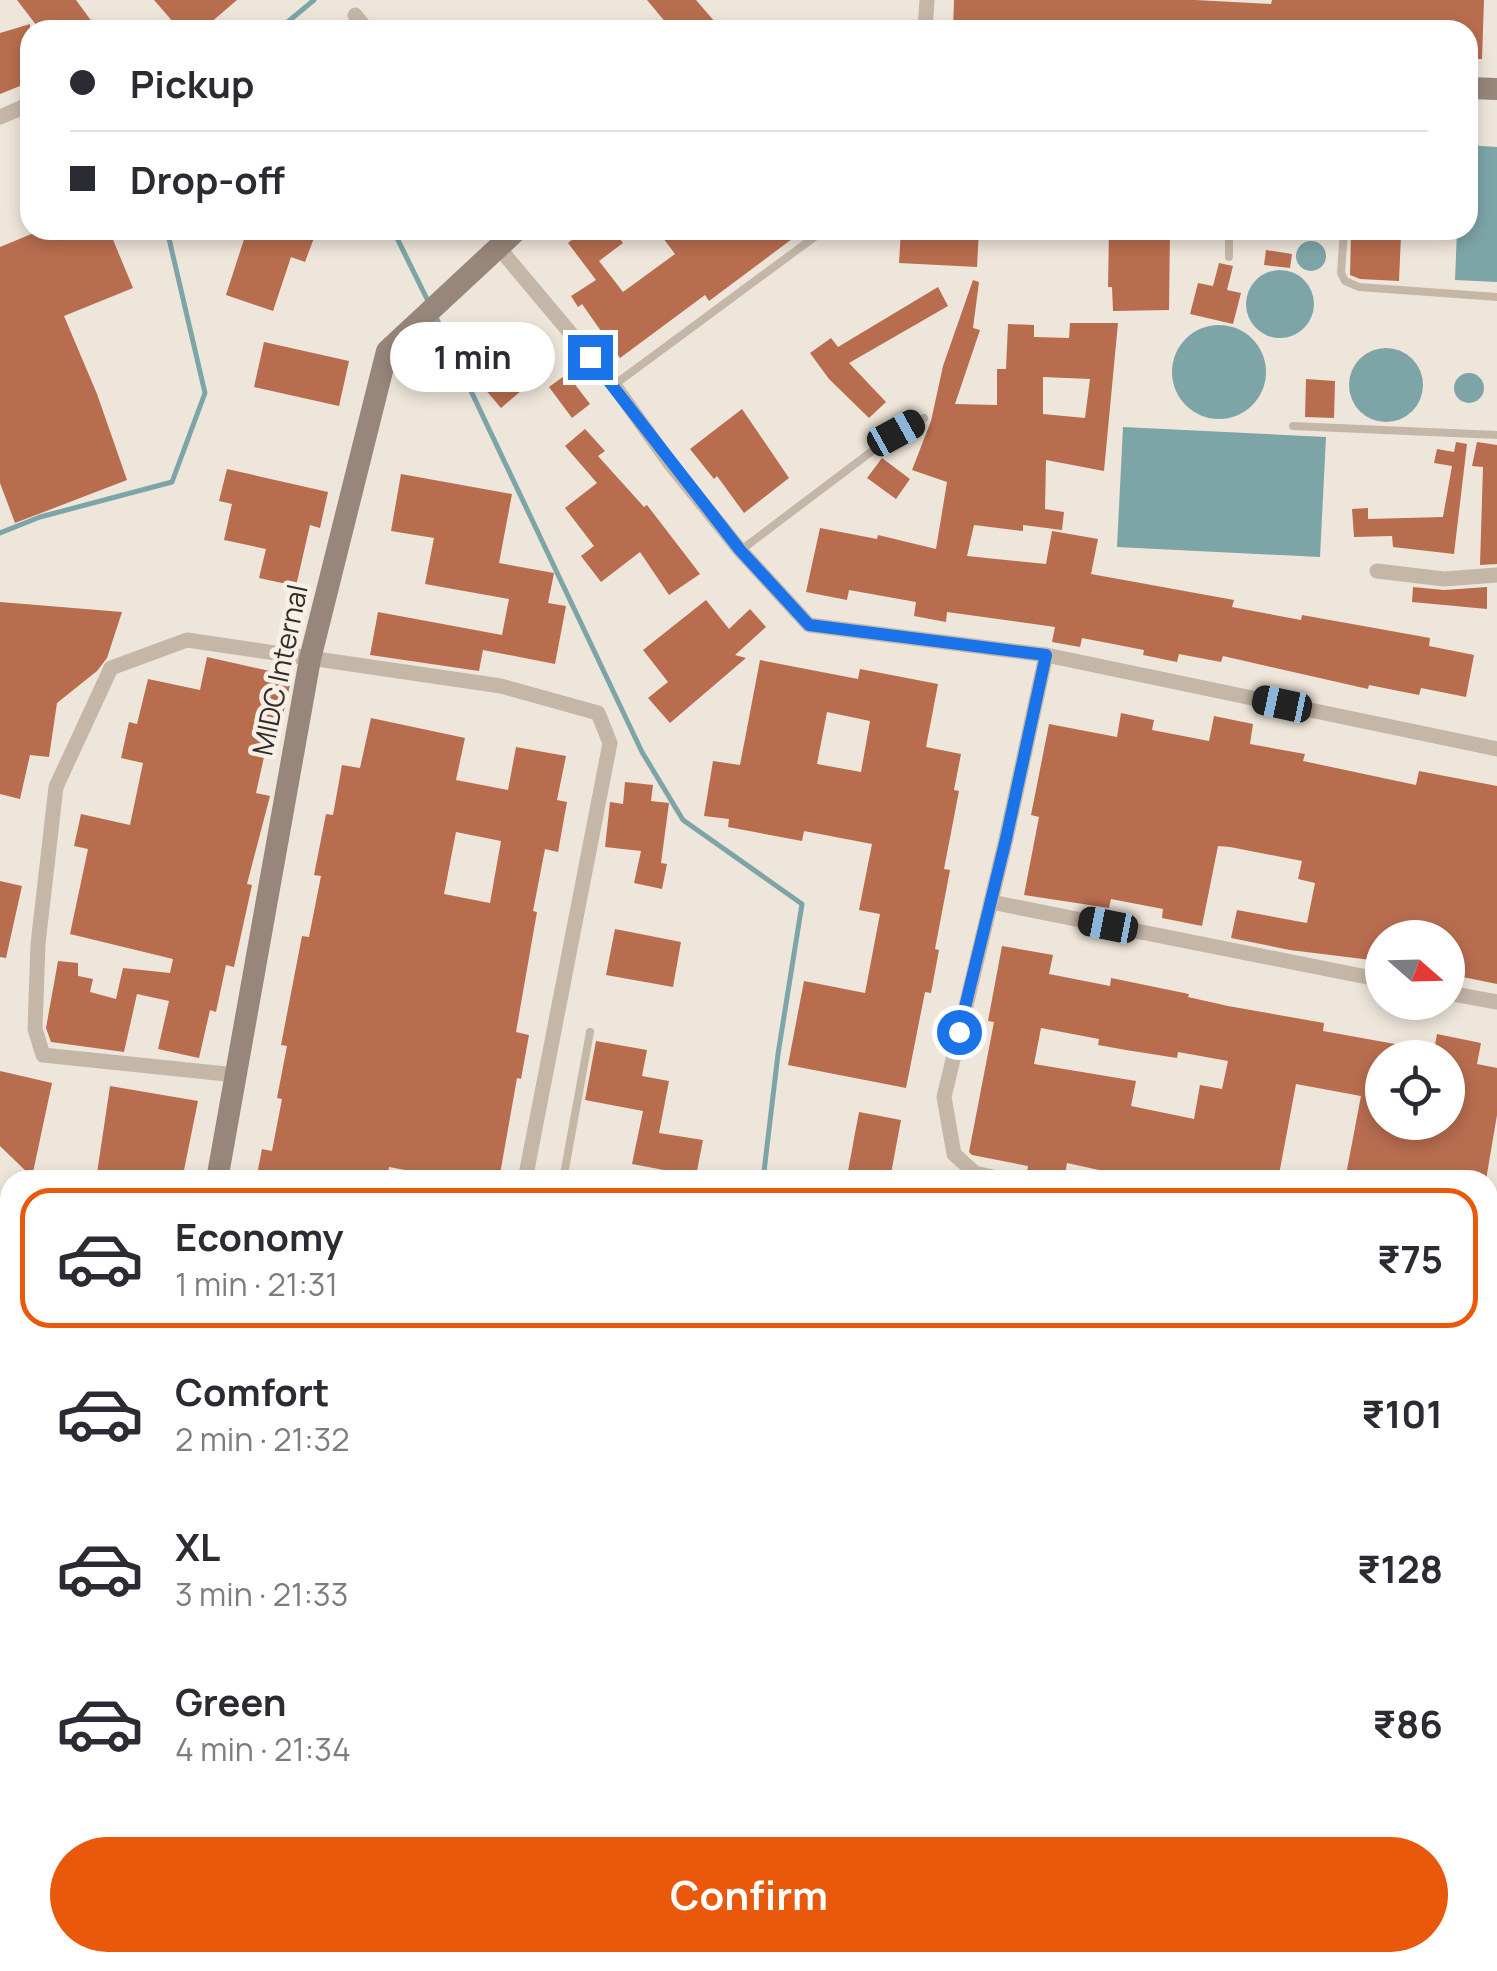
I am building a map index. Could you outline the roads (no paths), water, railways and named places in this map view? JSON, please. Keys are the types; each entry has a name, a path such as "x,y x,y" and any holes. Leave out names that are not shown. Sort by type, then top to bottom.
{"street":[{"path":"354,15 359,20"},
{"name":"MIDC Internal","path":"219,1170 310,659 386,351 506,240"},
{"path":"498,248 614,384 669,462 740,550 809,625 1046,655 1497,749"},
{"path":"1378,571 1444,578 1497,575"},
{"path":"236,1074 43,1055 35,1029 38,944 56,787 112,668 186,640 501,686 598,713 610,743 527,1170"},
{"path":"971,1170 954,1154 944,1097 1046,655"},
{"path":"991,902 1365,977"},
{"path":"1465,996 1497,1002"}],"lane":[{"path":"614,384 810,240"},
{"path":"1229,240 1229,257"},
{"path":"1343,240 1341,272 1346,282 1358,287 1497,298"},
{"path":"740,550 896,433 924,418"},
{"path":"1292,426 1497,435"},
{"path":"565,1170 590,1032"}],"water":[{"path":"1478,146 1497,147 1497,282 1455,280 1457,240 1478,240"},
{"path":"1311,241 1322,245 1326,256 1322,267 1311,271 1300,267 1296,256 1300,245"},
{"path":"1280,270 1293,272 1304,280 1312,291 1312,317 1304,328 1293,336 1280,338 1267,336 1256,328 1248,317 1246,304 1248,291 1256,280 1267,272"},
{"path":"1210,325 1228,325 1253,338 1263,354 1263,390 1253,406 1228,419 1210,419 1185,406 1172,381 1172,363 1185,338"},
{"path":"1386,348 1412,359 1423,385 1412,411 1386,422 1360,411 1349,385 1360,359"},
{"path":"1469,373 1480,377 1484,388 1480,399 1469,403 1458,399 1454,388 1458,377"},
{"path":"1123,427 1326,437 1320,557 1117,547"}],"waterway":[{"path":"290,20 314,0"},
{"path":"0,533 40,517 172,482 205,393 169,240"},
{"path":"398,240 428,301"},
{"path":"435,315 642,752 683,820 802,904 764,1170"}]}
